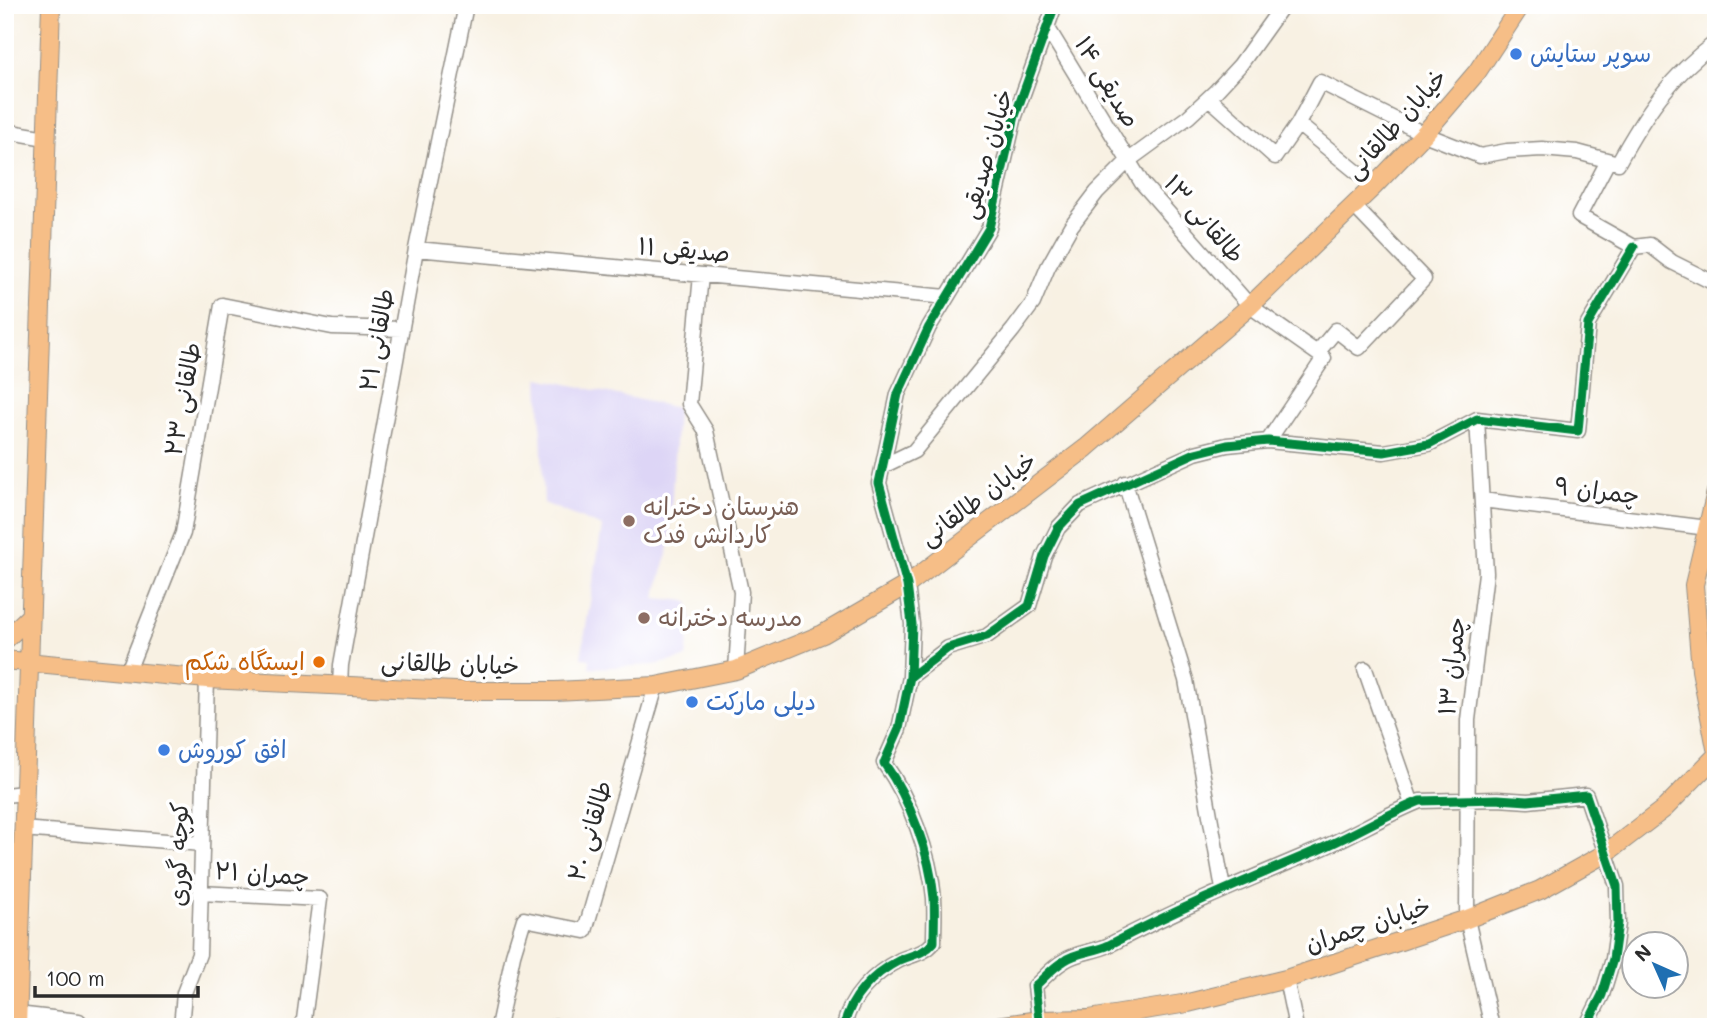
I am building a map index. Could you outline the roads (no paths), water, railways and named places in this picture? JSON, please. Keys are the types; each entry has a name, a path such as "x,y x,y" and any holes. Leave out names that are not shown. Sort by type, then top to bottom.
{"main road":[{"path":"17,1020 51,5"},
{"name":"خیابان طالقانی","path":"5,660 207,679 455,691 530,691 656,686 736,670 823,634 907,585 1086,448 1250,306 1424,134 1477,72 1521,5"},
{"path":"1716,492 1694,585 1701,670 1716,748"},
{"path":"5,640 29,617"},
{"name":"خیابان چمران","path":"990,1027 1039,1020 1090,1023 1188,1003 1286,979 1466,919 1540,890 1606,853 1665,808 1716,756"}],"street":[{"name":"طالقانی ۲۱","path":"340,685 341,665 416,249 466,5"},
{"name":"خیابان صدیقی","path":"844,1027 858,995 877,974 902,959 919,955 934,942 934,897 920,835 895,778 884,763 899,729 910,677 912,624 907,585 879,483 898,394 929,327 989,228 1015,116 1055,5"},
{"path":"883,466 914,451 988,362 1033,303 1048,267 1071,226 1097,192 1129,160 1169,132 1209,98 1240,65 1283,5"},
{"name":"صدیقی ۱۴","path":"1047,27 1129,160"},
{"path":"1716,41 1668,84 1643,117 1579,216 1634,247 1650,246 1672,262 1716,284"},
{"path":"1209,98 1275,157 1298,124 1320,82 1424,134 1480,156 1542,149 1577,152 1613,162"},
{"path":"1298,124 1374,186"},
{"path":"5,131 46,138"},
{"name":"طالقانی ۱۳","path":"1129,160 1143,183 1250,306 1320,356"},
{"path":"1268,441 1336,330 1359,348 1424,279 1354,206"},
{"path":"910,677 948,649 987,636 1029,606 1044,556 1058,528 1080,505 1195,453 1227,444 1268,441 1384,452 1429,444 1477,419 1578,431 1588,324 1634,247"},
{"name":"صدیقی ۱۱","path":"416,249 947,297"},
{"path":"701,275 689,404 706,431 741,592 736,670"},
{"name":"طالقانی ۲۳","path":"128,671 183,533 222,305 332,327 402,330"},
{"name":"چمران ۱۳","path":"1477,419 1486,573 1468,720 1466,919 1492,1027"},
{"path":"1125,484 1186,680 1223,889"},
{"name":"چمران ۹","path":"1482,500 1707,528"},
{"path":"1365,669 1412,804"},
{"name":"کوچه گوری","path":"181,1027 184,993 199,954 207,679"},
{"name":"طالقانی ۲۰","path":"498,1027 507,979 524,919 584,931 656,686"},
{"path":"5,795 24,793"},
{"path":"1039,1020 1035,986 1065,960 1105,947 1144,925 1322,848 1378,818 1412,804 1420,801 1528,801 1586,795 1617,886 1618,923 1602,995 1587,1027"},
{"path":"23,829 202,844"},
{"name":"چمران ۲۱","path":"201,893 320,899 303,1027"},
{"path":"1286,979 1296,1027"},
{"path":"17,1020 79,1021 78,1027"}],"place":[{"name":"سوپر ستایش","path":"1516,54"},
{"name":"هنرستان دخترانه کاردانش فدک","path":"629,521"},
{"name":"مدرسه دخترانه","path":"644,618"},
{"name":"ایستگاه شکم","path":"319,662"},
{"name":"دیلی مارکت","path":"692,702"},
{"name":"افق کوروش","path":"164,750"}]}
